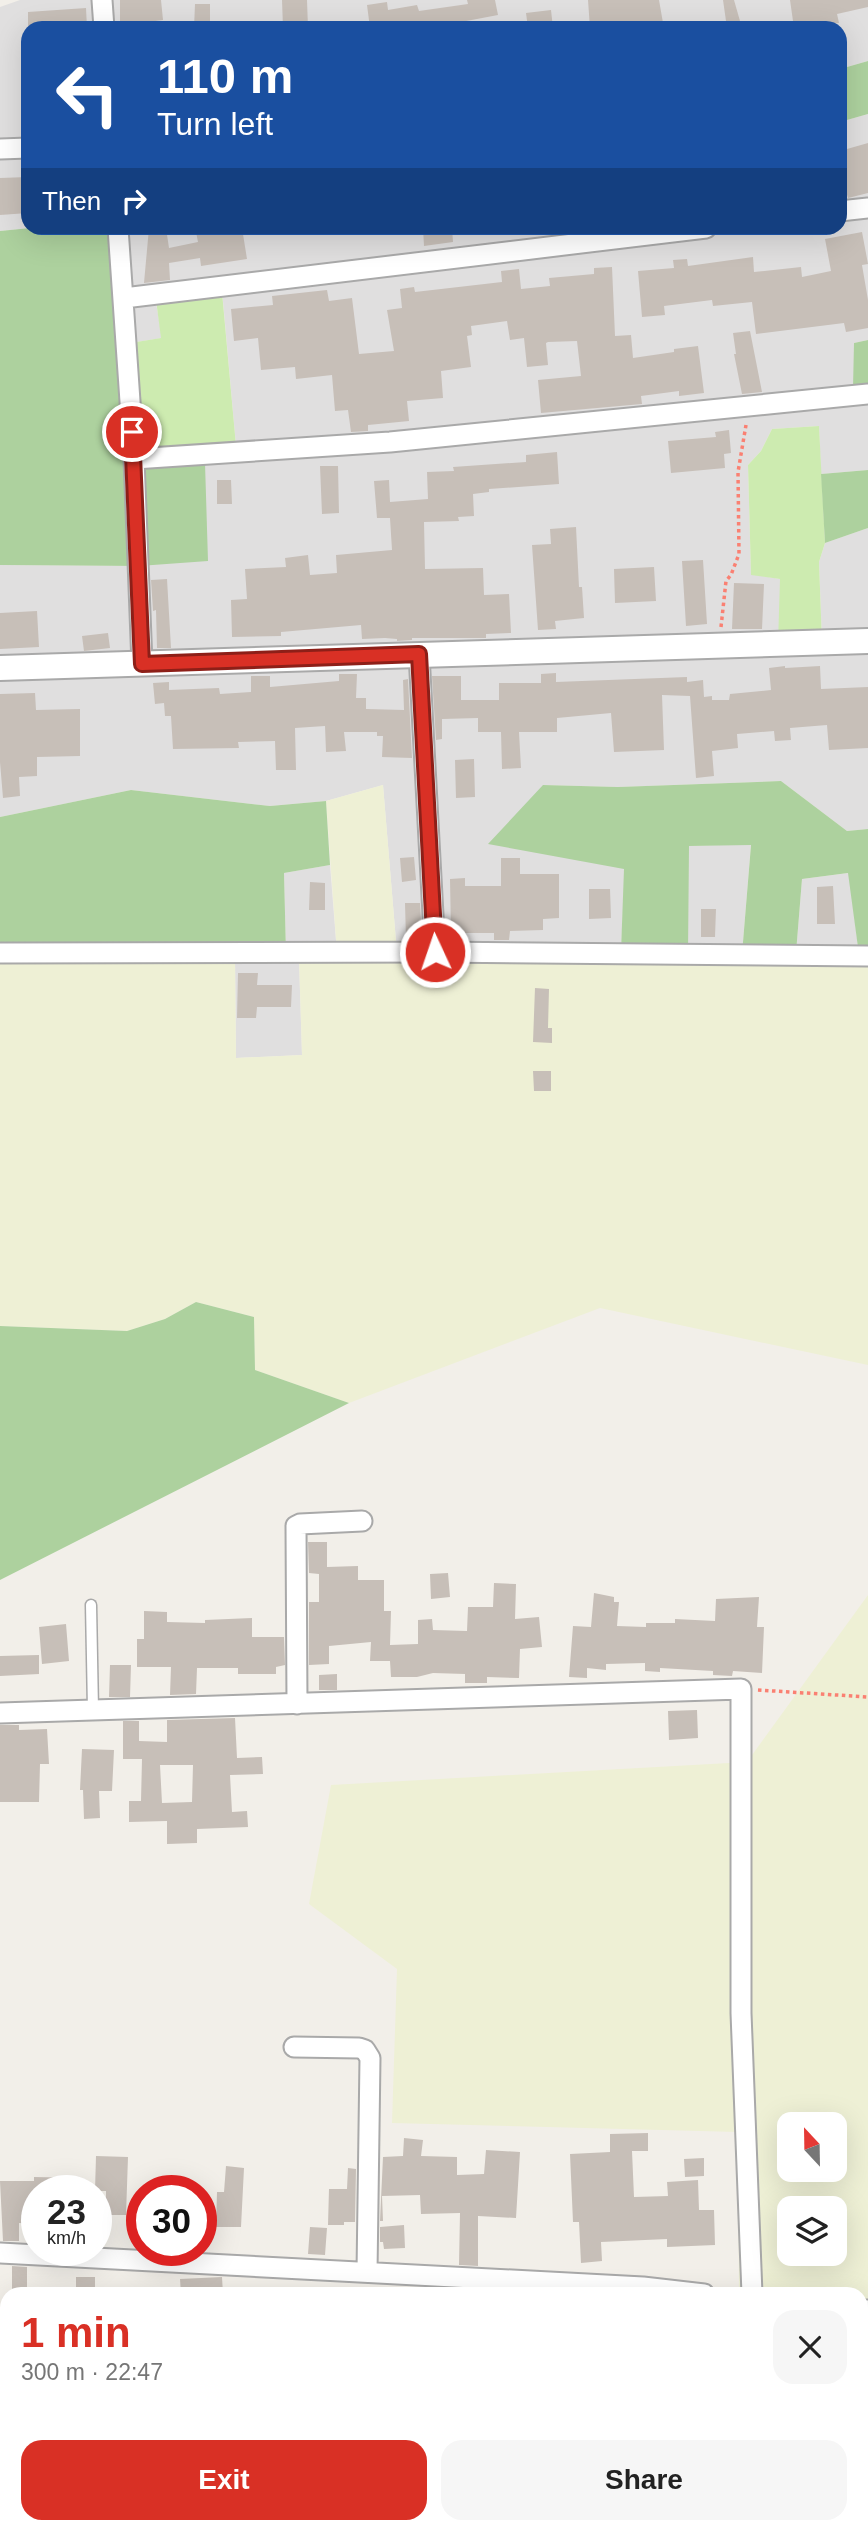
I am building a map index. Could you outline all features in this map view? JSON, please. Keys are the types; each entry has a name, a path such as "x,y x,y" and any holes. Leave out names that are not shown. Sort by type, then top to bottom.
{"street":[{"path":"103,0 104,21"},
{"path":"0,149 21,148"},
{"path":"847,210 868,208"},
{"path":"119,235 134,459 142,664"},
{"path":"124,298 648,235"},
{"path":"134,459 390,442 868,394"},
{"path":"0,668 868,641"},
{"path":"419,654 435,952"},
{"path":"0,953 435,952 868,956"},
{"path":"297,1703 296,1526 362,1521"},
{"path":"0,1713 741,1689 741,2013 752,2287"},
{"path":"294,2047 359,2048 365,2050 370,2058 367,2272"},
{"path":"0,2253 367,2272 585,2287"}],"lane":[{"path":"91,1605 93,1710"}],"path":[{"path":"719,644 726,581 739,554 738,472 750,406"},
{"path":"741,1689 868,1698"}],"shaded area":[{"path":"20,0 94,0 96,21 21,21 21,229 0,231 0,7"},
{"path":"101,0 868,0 868,61 847,67 847,21 102,21"},
{"path":"868,114 868,340 854,343 868,387 868,470 821,474 819,426 772,429 761,451 748,465 751,574 780,579 822,641 819,562 825,543 868,528 868,829 847,831 781,781 618,787 543,785 625,869 621,951 397,953 383,785 326,801 270,806 131,790 0,817 0,565 139,566 205,463 237,457 222,290 155,297 162,338 124,344 117,235 847,235 847,120"},
{"path":"751,844 742,954 688,953 688,846"},
{"path":"330,865 337,953 286,953 284,873"},
{"path":"849,873 859,955 796,953 802,879"},
{"path":"235,958 299,959 302,1055 236,1058"}],"green space":[{"path":"868,61 868,114 847,120 847,67"},
{"path":"21,229 21,235 111,235 126,466 205,463 208,561 139,566 0,565 0,231"},
{"path":"222,292 237,457 132,463 124,344 161,338 156,300"},
{"path":"868,340 868,387 853,388 854,343"},
{"path":"819,426 825,543 819,562 822,642 778,644 780,579 751,575 748,465 761,451 772,429"},
{"path":"868,470 868,528 825,543 821,474"},
{"path":"781,781 847,831 868,829 868,955 859,955 848,873 802,879 796,953 742,954 751,845 689,846 688,953 621,951 624,869 488,844 543,785 618,787"},
{"path":"383,785 397,953 868,959 868,1365 600,1308 349,1403 255,1370 254,1317 196,1302 165,1319 127,1331 0,1326 0,960 235,958 236,1058 302,1055 299,959 337,953 326,801"},
{"path":"131,790 270,806 326,801 330,865 284,873 286,953 0,954 0,817"},
{"path":"196,1302 254,1317 255,1370 349,1403 0,1580 0,1326 127,1331 165,1319"},
{"path":"868,1595 868,2287 739,2287 738,2132 392,2123 397,1969 309,1904 331,1785 747,1762"}],"building":[{"path":"120,0 161,0 163,20 120,21"},
{"path":"282,0 307,0 308,21 283,21"},
{"path":"467,0 495,0 498,15 466,21 369,21 367,5 387,2 388,10 417,5 419,11 468,4"},
{"path":"588,0 659,0 663,21 590,21"},
{"path":"723,0 734,0 740,21 726,21"},
{"path":"790,0 868,0 868,7 837,14 839,21 793,21"},
{"path":"195,4 210,4 210,21 194,21"},
{"path":"86,8 87,21 28,21 28,12"},
{"path":"551,10 552,21 527,21 526,13"},
{"path":"868,143 868,193 848,198 847,195 847,149"},
{"path":"21,177 21,214 0,215 0,178"},
{"path":"862,232 868,264 862,265 868,300 868,328 846,332 844,323 756,334 752,302 713,306 712,300 664,306 665,315 642,317 638,271 674,268 673,260 687,259 688,266 753,257 754,272 801,267 802,277 831,271 825,239"},
{"path":"148,235 167,235 169,248 198,242 197,235 243,235 247,259 201,266 200,258 169,263 170,280 144,283"},
{"path":"423,235 452,235 453,242 424,246"},
{"path":"612,267 615,336 631,335 633,358 698,346 704,393 679,396 679,391 641,396 642,404 541,413 538,380 581,376 577,341 546,343 548,365 527,367 524,338 510,340 507,321 471,326 472,335 467,336 471,367 441,371 443,398 407,401 409,421 368,425 368,431 351,432 348,410 335,411 332,375 296,379 295,367 261,370 258,338 234,341 231,309 273,305 272,296 327,290 329,301 352,298 359,354 394,351 387,310 402,308 400,289 414,287 415,292 502,282 501,271 519,269 521,289 550,286 549,278 594,274 594,268"},
{"path":"750,331 762,392 742,394 733,333"},
{"path":"729,430 731,453 724,454 725,468 671,473 668,441 716,437 715,432"},
{"path":"557,452 559,484 489,489 489,492 473,494 474,516 458,517 459,521 424,522 425,569 483,568 484,595 509,594 511,633 486,634 486,638 412,638 397,641 385,638 362,639 361,625 281,632 281,636 232,637 231,600 247,599 245,569 286,567 285,558 308,555 310,575 337,573 336,555 392,550 390,518 377,518 374,481 389,480 390,502 428,499 427,472 454,471 453,467 526,462 526,455"},
{"path":"320,466 338,466 339,513 322,514"},
{"path":"217,480 231,480 232,504 217,504"},
{"path":"576,527 579,587 582,587 584,618 555,621 556,629 538,630 532,545 551,544 550,529"},
{"path":"703,560 707,624 686,626 682,561"},
{"path":"654,567 656,601 615,603 614,569"},
{"path":"167,579 171,648 157,648 156,610 153,611 151,580"},
{"path":"734,583 764,584 762,629 732,629"},
{"path":"37,611 39,647 0,649 0,613"},
{"path":"108,633 110,648 84,651 82,636"},
{"path":"820,666 821,689 868,687 868,748 829,750 827,725 790,728 791,740 775,741 774,731 737,734 738,748 712,751 714,776 696,778 690,696 662,695 664,750 614,752 611,713 557,718 557,732 519,732 521,768 502,769 501,732 478,732 478,718 442,719 442,739 436,740 432,676 461,676 461,700 499,700 499,683 541,683 541,674 556,673 556,682 687,677 687,682 703,680 704,697 729,700 730,694 771,690 769,668"},
{"path":"339,674 357,674 356,698 366,698 366,709 404,710 403,680 408,679 412,758 382,757 383,736 377,736 377,732 344,732 346,751 326,752 325,726 295,728 296,770 276,770 275,741 238,742 239,748 173,749 171,716 165,716 164,703 155,704 153,683 169,682 169,690 219,688 220,694 251,692 251,676 270,676 270,687 339,681"},
{"path":"35,693 36,710 80,709 80,756 37,757 37,776 19,777 20,796 3,798 0,694"},
{"path":"474,759 475,797 456,798 455,760"},
{"path":"414,857 416,880 402,882 400,858"},
{"path":"501,858 520,858 520,874 559,874 559,918 543,919 543,930 510,931 509,940 494,940 494,933 451,933 450,879 465,878 465,886 501,886"},
{"path":"310,882 325,883 325,910 309,910"},
{"path":"833,886 835,924 817,924 817,887"},
{"path":"589,889 610,889 611,918 589,919"},
{"path":"405,903 420,903 422,939 406,939"},
{"path":"701,909 716,909 715,937 701,937"},
{"path":"238,973 258,973 257,985 292,985 291,1007 257,1007 256,1018 237,1018"},
{"path":"535,988 549,989 548,1028 552,1028 552,1043 533,1042"},
{"path":"533,1071 551,1071 551,1091 534,1091"},
{"path":"308,1542 327,1542 327,1567 358,1566 358,1580 384,1580 384,1611 391,1611 390,1645 418,1644 418,1620 432,1619 433,1630 467,1631 468,1607 493,1607 494,1583 516,1584 515,1619 539,1617 542,1647 520,1649 519,1678 487,1677 487,1683 465,1683 465,1674 433,1673 417,1677 391,1677 390,1661 370,1661 371,1642 329,1646 329,1664 309,1665 309,1602 319,1602 319,1574 309,1573"},
{"path":"448,1573 450,1597 431,1599 430,1574"},
{"path":"594,1593 614,1597 614,1602 619,1602 617,1626 646,1627 646,1623 675,1623 675,1619 715,1621 716,1599 759,1597 757,1627 764,1627 762,1673 733,1671 732,1676 713,1675 713,1671 660,1668 660,1672 645,1671 645,1663 606,1664 606,1670 587,1668 587,1678 569,1677 573,1626 591,1627"},
{"path":"144,1611 167,1612 167,1622 205,1623 205,1620 252,1618 252,1637 284,1637 285,1665 276,1667 276,1674 238,1674 238,1668 197,1668 196,1694 170,1695 171,1667 137,1667 137,1639 144,1639"},
{"path":"66,1624 69,1661 42,1664 39,1627"},
{"path":"39,1655 39,1674 0,1676 0,1656"},
{"path":"110,1665 131,1665 130,1697 109,1697"},
{"path":"337,1674 337,1690 319,1690 319,1675"},
{"path":"697,1710 698,1738 669,1740 668,1711"},
{"path":"235,1718 237,1758 262,1757 263,1774 230,1775 232,1812 247,1811 248,1827 197,1829 197,1843 167,1844 167,1821 129,1822 129,1801 141,1801 142,1759 123,1759 123,1721 139,1721 139,1741 167,1742 167,1720","holes":["160,1765 193,1765 192,1802 162,1803"]},
{"path":"0,1725 19,1725 19,1730 47,1729 49,1764 40,1764 39,1802 0,1802"},
{"path":"82,1749 114,1750 112,1791 99,1791 100,1818 84,1819 83,1790 80,1790"},
{"path":"648,2133 648,2151 632,2151 634,2197 668,2196 667,2182 698,2180 699,2210 714,2210 715,2245 667,2247 667,2239 601,2242 602,2261 581,2263 579,2222 573,2222 570,2154 610,2152 610,2134"},
{"path":"404,2138 423,2140 421,2156 457,2157 457,2175 484,2174 486,2150 520,2152 516,2218 478,2216 478,2266 459,2265 460,2213 421,2214 420,2195 382,2196 383,2221 380,2221 383,2157 403,2156"},
{"path":"96,2156 128,2157 126,2215 112,2215 112,2175 95,2175"},
{"path":"704,2158 704,2176 685,2177 684,2159"},
{"path":"226,2166 244,2168 241,2227 217,2227 217,2192 224,2192"},
{"path":"348,2168 356,2169 355,2222 328,2225 329,2189 347,2189"},
{"path":"0,2181 21,2181 19,2241 3,2241"},
{"path":"404,2225 405,2248 384,2249 383,2242 380,2242 380,2227"},
{"path":"310,2227 327,2228 325,2255 308,2254"},
{"path":"12,2266 27,2267 27,2287 12,2287"},
{"path":"76,2277 95,2277 95,2287 76,2287"},
{"path":"222,2277 223,2287 181,2287 180,2279"}],"route":[{"path":"132,432 142,664 419,654 435,952"}]}
